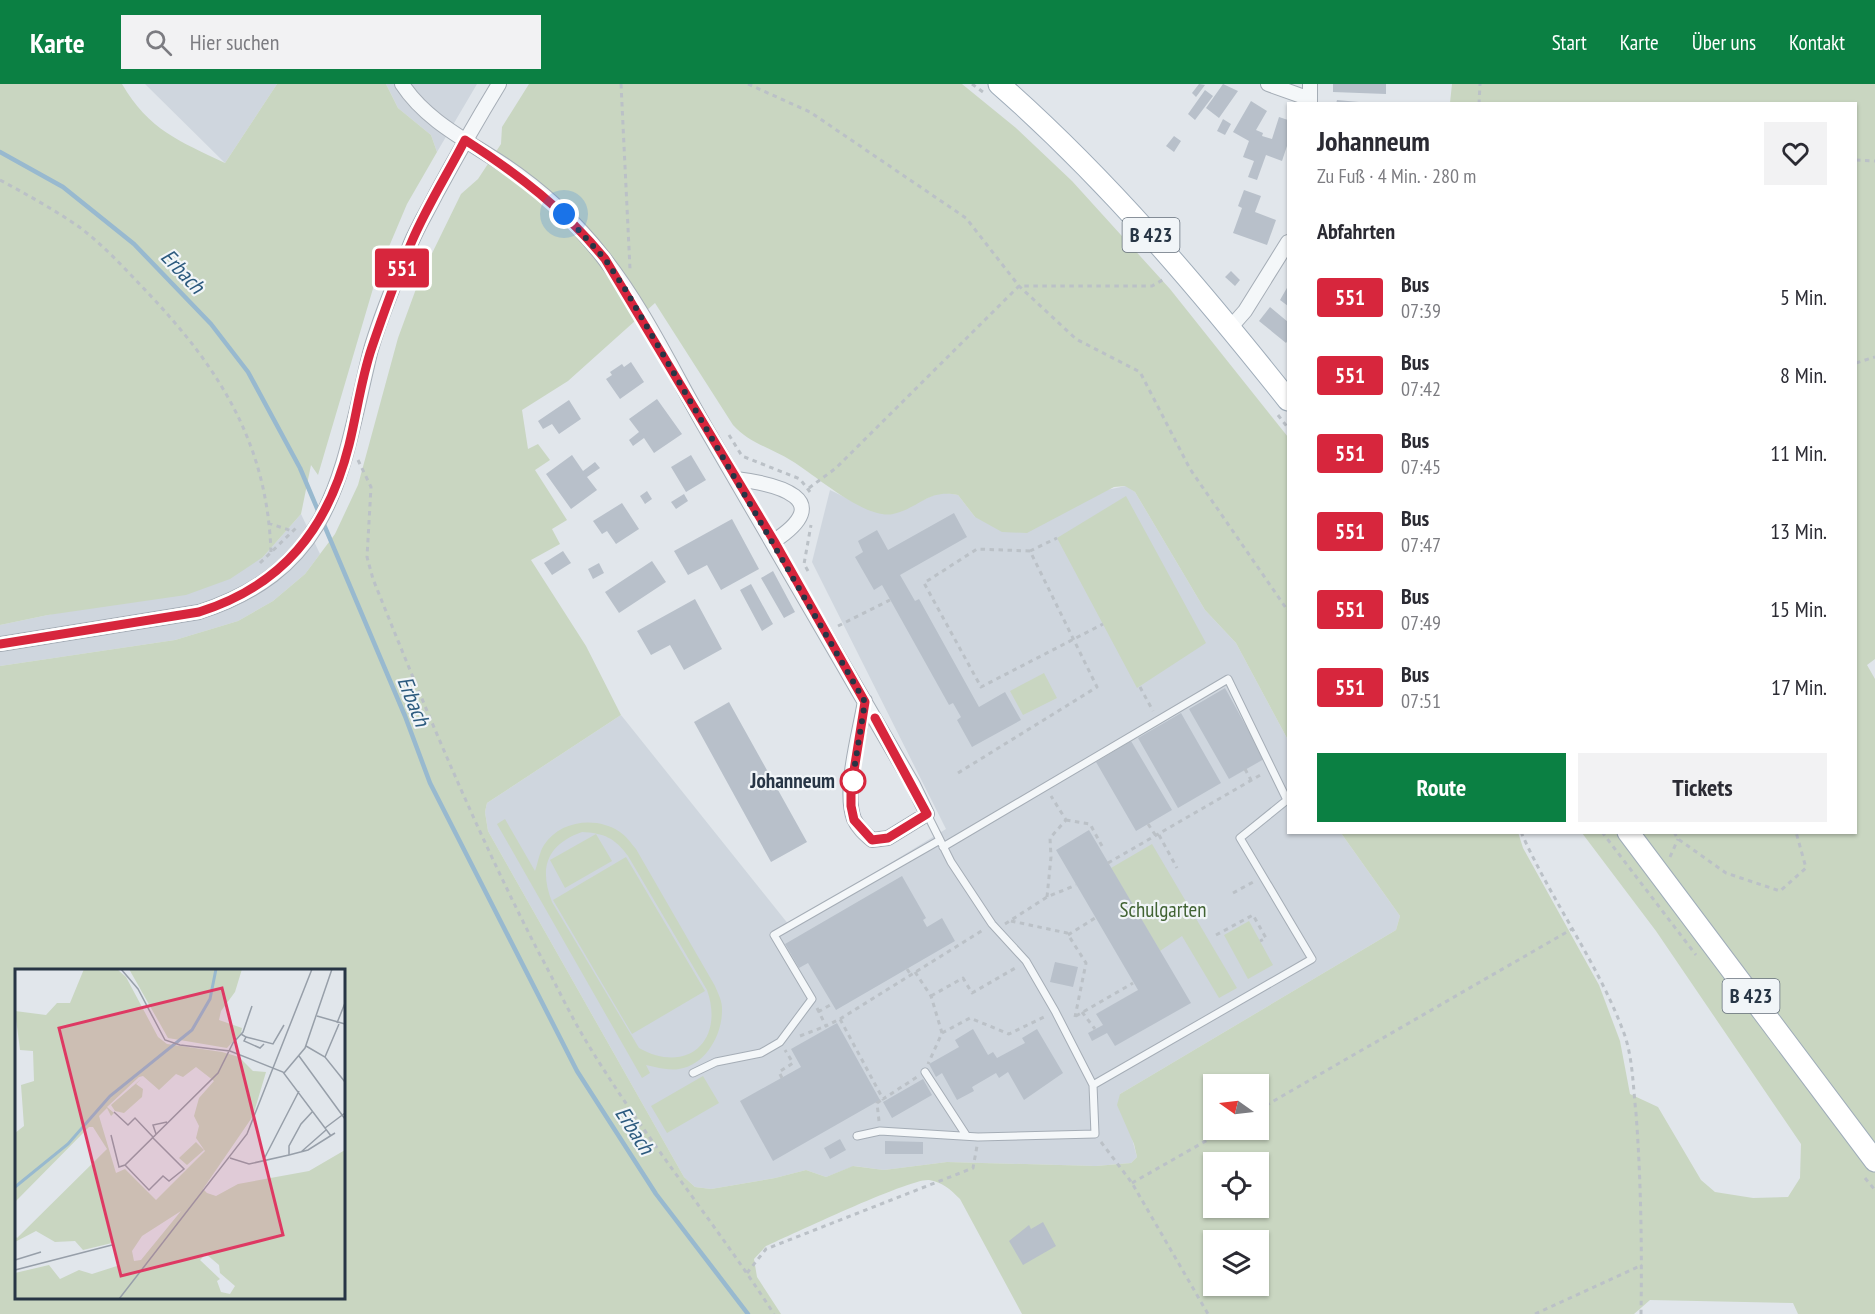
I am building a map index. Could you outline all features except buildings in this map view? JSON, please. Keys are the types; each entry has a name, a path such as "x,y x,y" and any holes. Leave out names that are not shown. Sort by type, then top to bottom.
{"main road":[{"name":"B 423","path":"999,84 1088,167 1179,268 1287,399"},
{"name":"B 423","path":"1630,834 1875,1161"}],"street":[{"path":"402,84 415,104 548,198 580,229 625,289 774,541 865,702 927,814 888,838 872,840 854,820 851,789 865,702"},
{"path":"0,644 172,619 226,604 272,577 311,534 331,500 349,447 371,350 412,239 465,140 499,84"},
{"path":"1268,84 1310,101 1310,84"},
{"path":"1230,328 1250,303 1287,244"},
{"path":"736,479 767,483 793,494 800,505 800,517 793,529 774,541"}],"lane":[{"path":"693,1073 716,1062 761,1053 780,1042 812,999 774,935 1046,786 1228,679 1287,801 1240,838 1312,959 1093,1085"},
{"path":"857,1136 880,1131 978,1137 1095,1134 1093,1085 1055,1011 1026,961 994,927 942,844 927,814"},
{"path":"925,1072 966,1136"}],"path":[{"path":"621,84 631,284 625,289"},
{"path":"748,84 810,112 966,218 1019,286 1076,339 1140,372 1190,469 1287,610"},
{"path":"1479,102 1480,84"},
{"path":"1857,160 1875,161"},
{"path":"0,180 76,225 119,263 203,355 224,387 242,422 255,461 268,523 271,554"},
{"path":"793,494 809,488 836,468 1019,286 1152,286 1179,268"},
{"path":"1857,363 1875,357"},
{"path":"723,426 742,456 800,479 809,488 813,501"},
{"path":"349,447 365,470 371,487 367,557 373,579 432,726 505,886 584,1039 637,1123 747,1272 774,1314"},
{"path":"258,565 292,532 268,523"},
{"path":"810,574 804,564 811,523"},
{"path":"1057,538 1030,551 977,549 924,583 981,687 1103,624"},
{"path":"958,773 1097,687 1030,551"},
{"path":"838,626 890,600"},
{"path":"832,616 843,636"},
{"path":"1140,687 1158,720"},
{"path":"1108,863 1272,768"},
{"path":"1245,769 1251,780"},
{"path":"1046,786 1066,820"},
{"path":"1066,820 1090,824 1102,846"},
{"path":"1047,897 1051,857 1050,838 1066,820"},
{"path":"1148,824 1177,868"},
{"path":"1522,834 1607,991 1625,1038 1632,1064 1639,1150 1641,1314"},
{"path":"1675,834 1678,839 1726,873 1780,891 1806,868 1797,834"},
{"path":"1233,893 1263,876"},
{"path":"814,1032 840,1019 913,973 994,927 1011,921 1047,897 1076,885"},
{"path":"1216,935 1253,915 1266,938 1260,941"},
{"path":"1068,935 1095,918"},
{"path":"1011,921 1068,935 1086,963 1075,1017"},
{"path":"1269,1104 1572,928"},
{"path":"931,996 963,978 972,993 1026,961"},
{"path":"907,969 913,973 931,996 942,1033"},
{"path":"1062,1025 1133,983"},
{"path":"812,999 826,1026"},
{"path":"819,1012 832,1004"},
{"path":"880,1131 877,1103 925,1072 942,1033 970,1018 1009,1034 1055,1011"},
{"path":"1082,1012 1095,1029"},
{"path":"840,1019 885,1099"},
{"path":"780,1042 793,1063 779,1072 782,1078"},
{"path":"867,1077 871,1074"},
{"path":"1095,1134 1132,1183 1208,1314"},
{"path":"747,1272 766,1250 973,1168 978,1137"},
{"path":"1132,1183 1207,1140"},
{"path":"1534,1314 1642,1265"}],"shaded area":[{"path":"145,84 277,84 225,163"},
{"path":"386,84 477,84 437,152 431,135 398,108"},
{"path":"1126,486 1135,492 1205,610 1236,643 1287,738 1287,834 1342,834 1400,916 1396,930 1120,1094 1137,1157 1131,1163 1096,1166 947,1162 884,1170 854,1166 826,1177 806,1170 711,1189 695,1187 684,1177 488,831 485,812 487,803 621,715 789,925 946,829 812,562 830,490 867,508 891,514 941,492 958,495 975,517"},
{"path":"301,514 320,554 305,574 273,601 238,621 175,640 0,666 0,625 48,615 263,557"}],"green space":[{"path":"0,84 122,84 132,100 154,123 179,140 225,163 277,84 386,84 398,108 431,135 437,152 407,204 377,275 318,475 311,465 301,514 263,557 230,579 186,595 48,615 0,625"},
{"path":"529,84 962,84 1016,128 1072,181 1170,289 1287,436 1287,738 1236,643 1205,610 1135,492 1125,486 1114,487 1027,533 1002,532 975,517 958,495 947,494 931,497 893,514 868,510 840,495 792,461 753,441 739,431 655,303 568,381 522,410 528,449 538,444 550,460 535,470 567,520 552,529 560,544 531,560 586,646 621,715 487,803 485,812 488,831 684,1177 695,1187 711,1189 806,1170 826,1177 853,1166 884,1170 947,1162 1096,1166 1131,1163 1137,1157 1134,1144 1117,1105 1120,1094 1396,930 1400,916 1342,834 1519,834 1523,848 1599,985 1620,1041 1630,1094 1658,1107 1701,1180 1715,1192 1753,1198 1788,1197 1800,1178 1801,1144 1656,931 1583,834 1857,834 1857,102 1450,102 1452,84 1875,84 1875,659 1867,665 1875,679 1875,1314 1798,1314 1793,1303 1650,1300 1634,1314 1022,1314 960,1199 938,1182 929,1180 876,1197 766,1246 754,1259 757,1277 781,1314 0,1314 0,666 175,640 238,621 273,601 305,574 335,534 358,485 398,338 420,278 461,194 478,179 501,144 502,127"},
{"path":"1126,496 1206,643 1137,688 1057,538"},
{"path":"1044,673 1057,698 1023,715 1010,691"},
{"path":"505,819 535,871 544,845 559,830 569,826 590,822 601,824 620,832 630,842 721,1000 720,1028 705,1055 689,1066 679,1069 646,1065 650,1073 642,1078 497,824","holes":["582,832 603,835 614,841 628,856 707,990 711,1008 711,1024 706,1038 698,1048 686,1055 672,1058 639,1048 552,902 546,879 546,868 553,851 570,837"]},
{"path":"596,834 612,861 565,888 550,860"},
{"name":"Schulgarten","path":"1152,844 1237,988 1219,998 1182,936 1160,951 1111,868"},
{"path":"626,857 705,991 632,1034 553,900"},
{"path":"1249,921 1273,965 1248,979 1224,935"},
{"path":"703,1076 719,1103 667,1133 651,1106"}],"waterway":[{"name":"Erbach","path":"0,152 63,187 134,244 211,324 248,372 300,468 405,716 430,783 577,1071 656,1194 748,1314"}],"bus line":[{"name":"551","path":"0,644 172,619 226,604 272,577 293,557 321,520 337,486 349,447 371,350 412,239 465,140 506,166 548,198 580,229 605,259 774,541 865,702 851,789 851,806 854,820 872,840 888,838 927,814 875,718"}],"place":[{"name":"Johanneum","path":"853,781"}],"route":[{"path":"564,214 605,259 625,289 774,541 865,702 851,789 853,781"}]}
